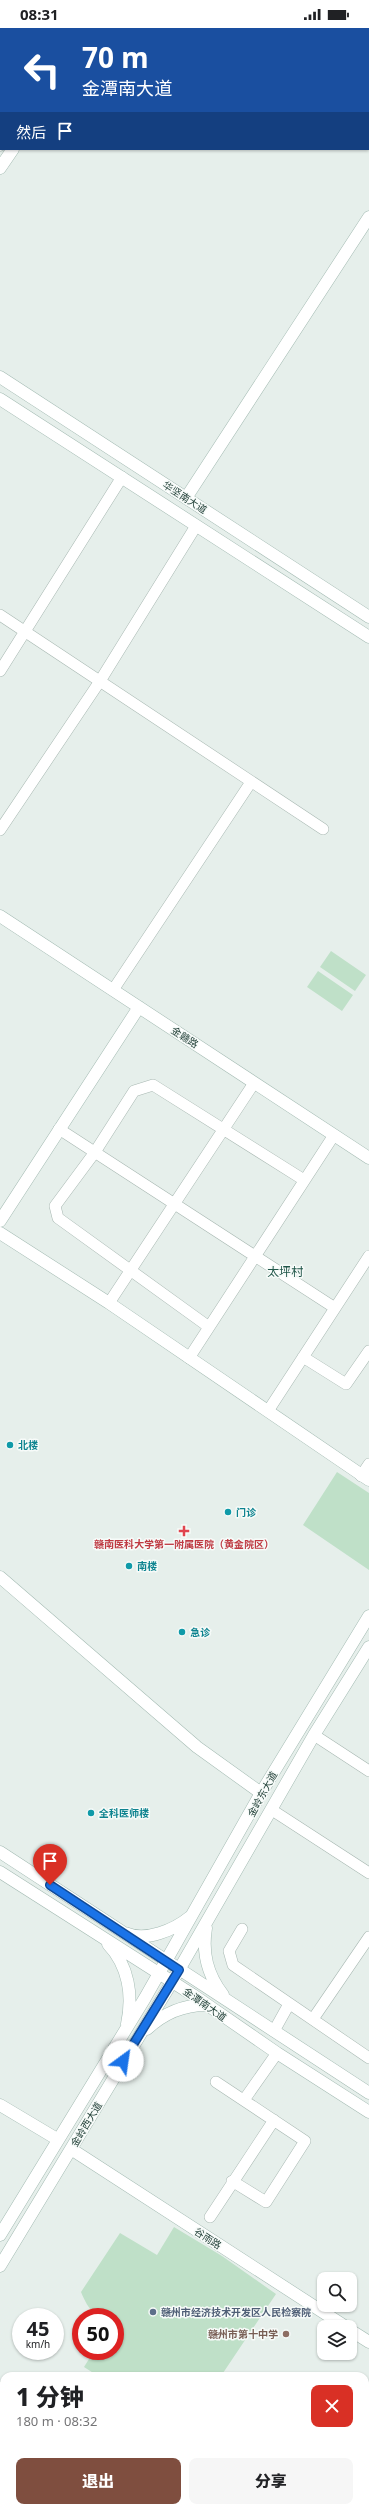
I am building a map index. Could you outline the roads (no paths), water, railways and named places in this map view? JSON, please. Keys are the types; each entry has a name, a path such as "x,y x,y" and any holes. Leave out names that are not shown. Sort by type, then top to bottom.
{"main road":[{"path":"0,168 12,150"},
{"path":"186,498 369,217"},
{"name":"华坚南大道","path":"0,377 369,617"},
{"name":"华坚南大道","path":"0,399 369,637"},
{"name":"金赣路","path":"0,916 369,1158"},
{"path":"0,1221 139,1008"},
{"path":"0,1233 109,1303 365,1478"},
{"path":"0,1577 197,1747 261,1794"},
{"name":"金岭东大道","path":"159,1974 232,1849 261,1794 369,1616"},
{"name":"金岭东大道","path":"172,1982 314,1736 369,1647"},
{"path":"232,1849 245,1856"},
{"name":"金潭南大道","path":"0,1852 112,1927 229,2001 369,2093"},
{"name":"金潭南大道","path":"0,1872 172,1982 277,2053 369,2112"},
{"path":"112,1927 129,1934 155,1934 173,1928 196,1912"},
{"path":"206,1925 205,1953 209,1970 217,1987 229,2001"},
{"path":"103,1939 117,1956 129,1985 129,2015 124,2034"},
{"name":"金岭西大道","path":"0,2235 57,2139 124,2034 159,1974"},
{"name":"金岭西大道","path":"0,2266 172,1982"},
{"path":"138,2036 171,2012 189,2006 206,2005"},
{"path":"0,2105 57,2139"},
{"name":"谷雨路","path":"70,2149 335,2320"},
{"path":"357,2334 369,2342"}],"street":[{"path":"0,671 122,478"},
{"path":"0,830 100,681 196,526"},
{"path":"0,615 323,829"},
{"path":"113,990 251,782"},
{"path":"109,1303 254,1083"},
{"path":"209,1327 58,1218 55,1206 95,1152 134,1092 153,1085 304,1180"},
{"path":"59,1129 335,1308"},
{"path":"189,1358 334,1135"},
{"path":"268,1412 369,1256"},
{"path":"303,1357 346,1384 369,1350"},
{"path":"365,1478 369,1464"},
{"path":"314,1736 369,1771"},
{"path":"272,1810 369,1873"},
{"path":"242,1929 230,1951 233,1965 369,2058"},
{"path":"313,2020 369,1936"},
{"path":"274,2031 289,2004"},
{"path":"244,2100 277,2053"},
{"path":"216,2082 305,2141 266,2202 232,2181"},
{"path":"210,2217 232,2181 274,2120"}],"place":[{"name":"北楼","path":"10,1445"},
{"name":"门诊","path":"228,1512"},
{"name":"赣南医科大学第一附属医院（黄金院区）","path":"184,1531"},
{"name":"南楼","path":"129,1566"},
{"name":"急诊","path":"182,1632"},
{"name":"全科医师楼","path":"91,1813"},
{"name":"赣州市经济技术开发区人民检察院","path":"153,2312"},
{"name":"赣州市第十中学","path":"286,2334"}],"district":[{"name":"太坪村","path":"285,1271"}]}
